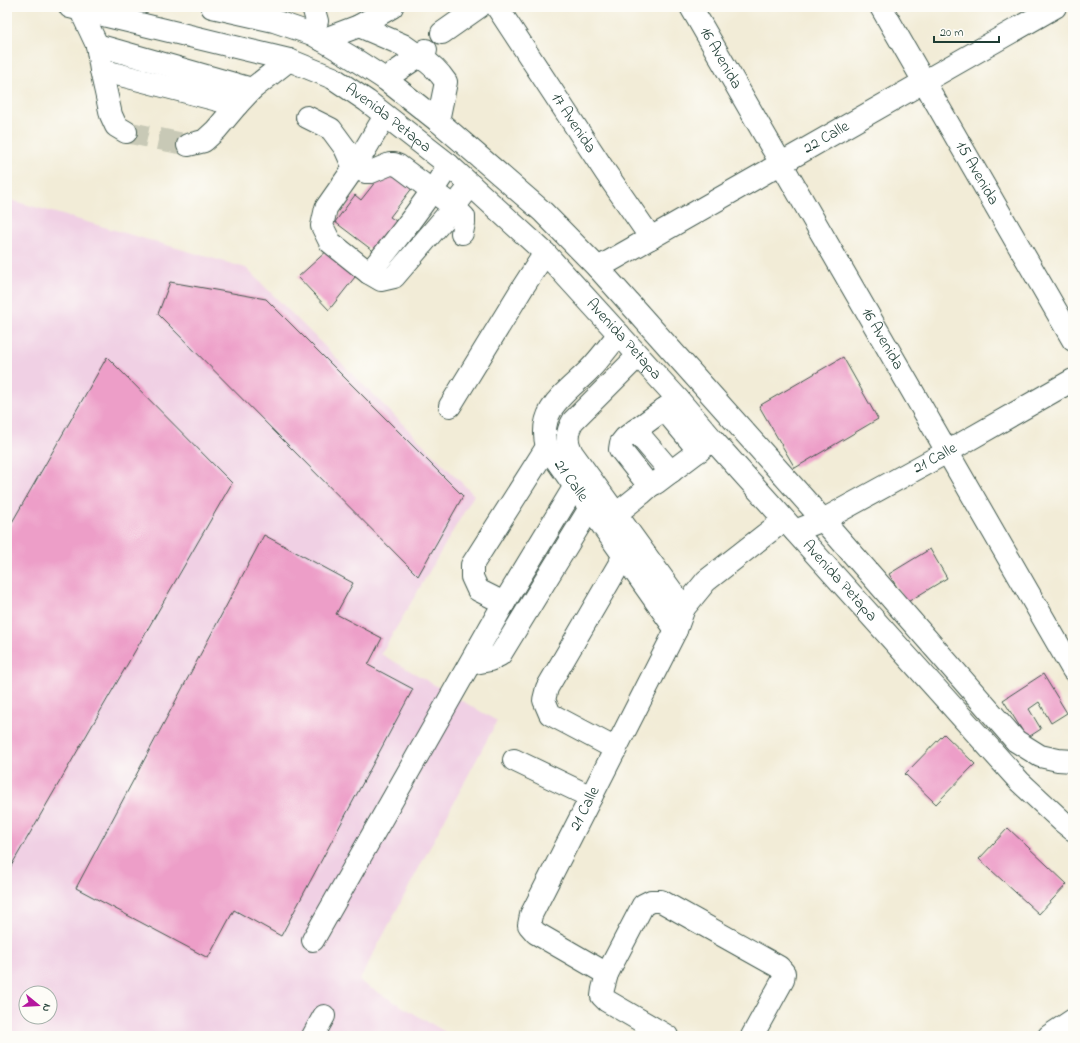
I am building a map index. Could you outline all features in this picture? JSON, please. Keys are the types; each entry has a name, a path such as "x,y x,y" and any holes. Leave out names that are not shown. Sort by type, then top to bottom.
{"main road":[{"name":"Avenida Petapa","path":"212,7 274,21 317,37 351,57 385,79 438,121 543,212 598,268 823,520 1016,741 1040,756 1073,762"},
{"path":"313,7 317,21 317,37 359,26 392,7"},
{"path":"442,33 479,7"},
{"name":"17 Avenida","path":"497,7 606,173 651,238"},
{"name":"16 Avenida","path":"690,7 1073,670"},
{"name":"15 Avenida","path":"881,7 1073,340"},
{"name":"22 Calle","path":"598,268 1055,7"},
{"name":"Avenida Petapa","path":"75,8 289,60 333,78 366,101 449,165 545,253 638,356 671,404 706,445 790,525 1020,782 1073,830"},
{"path":"75,8 97,45 111,115 116,126 126,132"},
{"path":"359,26 423,54 444,79 446,82 438,121"},
{"path":"97,45 252,89"},
{"path":"385,79 423,54"},
{"path":"188,145 204,141 216,130 252,89 289,60"},
{"path":"101,70 237,105"},
{"path":"386,116 354,168 326,208 322,226 330,242 369,273 381,280 394,277 454,207 470,185"},
{"path":"307,117 331,129 345,148 354,168 371,172 390,164 400,166 454,207 464,217 462,233"},
{"path":"369,273 396,242 449,165"},
{"path":"450,406 523,286 545,253"},
{"name":"21 Calle","path":"618,334 590,369 555,403 545,421 545,439 547,447 676,630"},
{"name":"21 Calle","path":"638,356 573,421 569,427 568,444 572,453 684,608"},
{"name":"21 Calle","path":"607,974 536,933 529,925 531,915 676,630 684,608 706,581 790,525 823,520 947,452 1073,380"},
{"path":"651,485 646,482 620,449 621,443 635,430 671,404"},
{"path":"635,430 671,472"},
{"path":"616,514 651,485 656,484 706,445"},
{"path":"504,603 478,590 472,576 472,565 547,447"},
{"path":"313,940 504,603 575,486"},
{"path":"470,664 490,660 500,655 590,508"},
{"path":"616,749 550,714 544,700 547,688 624,556"},
{"path":"514,760 591,797"},
{"path":"1073,762 1073,779"},
{"path":"667,1036 607,1001 602,996 602,989 607,974 643,905 651,901 661,901 779,967 784,973 783,980 752,1036"},
{"path":"313,1036 324,1016"},
{"path":"1049,1036 1073,1020"}],"shaded area":[{"path":"7,199 246,268 474,495 381,654 497,721 359,981 452,1036 7,1036"}],"building":[{"path":"387,167 413,187 390,217 399,223 376,253 335,222 355,195 361,200"},
{"path":"329,249 355,277 329,310 298,277"},
{"path":"170,282 266,299 463,496 418,576 158,314"},
{"path":"107,357 232,483 7,873 7,531"},
{"path":"843,357 878,419 795,468 759,406"},
{"path":"264,535 353,583 336,614 382,638 368,665 413,689 281,936 234,910 208,958 76,888"},
{"path":"930,549 947,578 906,603 889,574"},
{"path":"1043,674 1067,713 1051,723 1039,702 1029,709 1041,729 1027,738 1003,700"},
{"path":"944,734 975,764 936,804 905,774"},
{"path":"1008,828 1067,884 1039,914 979,859"}],"tunnel":[{"path":"126,132 188,145"}]}
